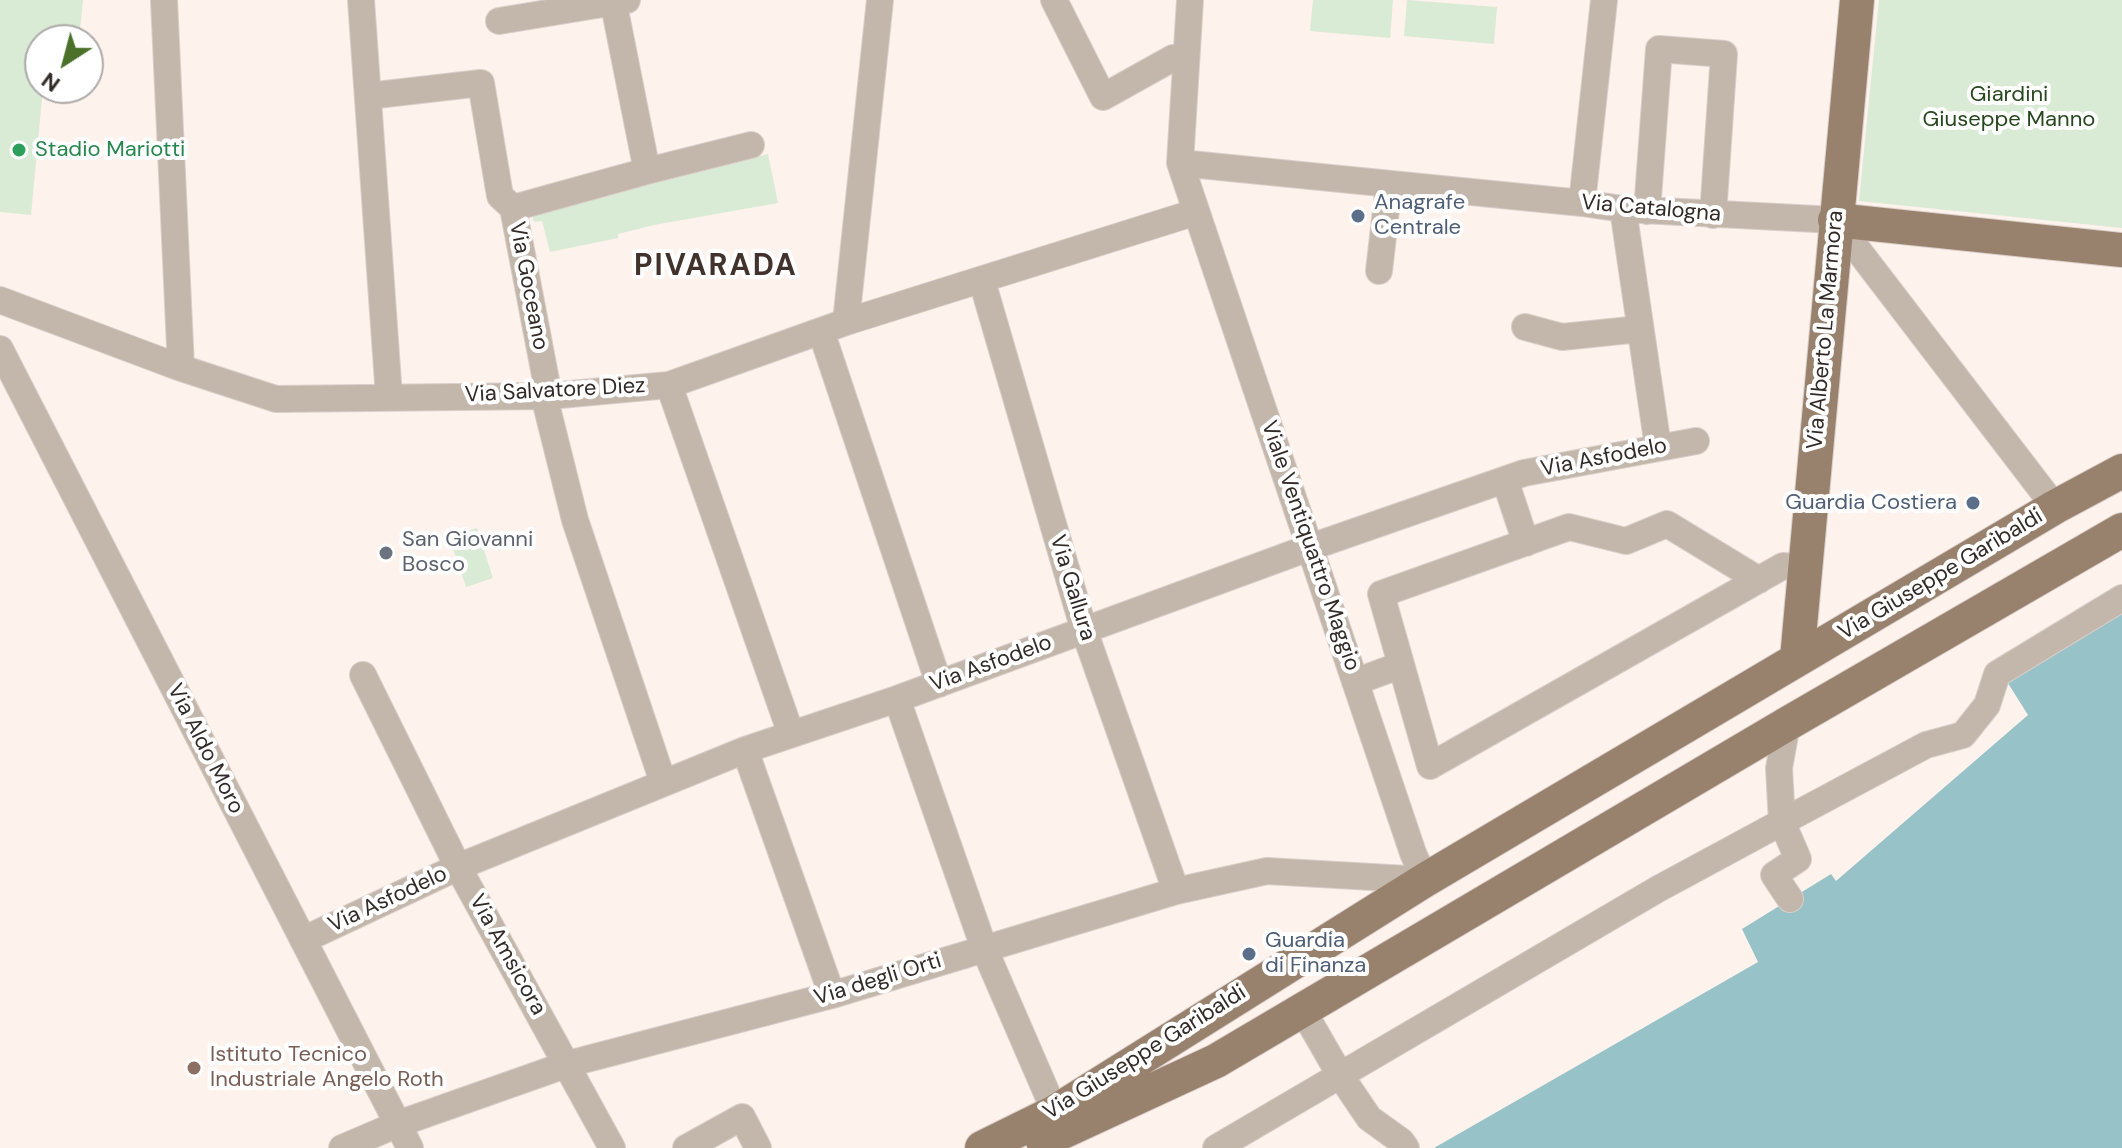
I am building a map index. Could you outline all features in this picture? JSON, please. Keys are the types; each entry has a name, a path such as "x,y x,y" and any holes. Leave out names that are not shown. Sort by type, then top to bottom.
{"main road":[{"name":"Via Alberto La Marmora","path":"1797,659 1857,0"},
{"name":"Via Catalogna","path":"1835,220 2122,250"},
{"name":"Via Giuseppe Garibaldi","path":"982,1148 1030,1142 1096,1102 1277,971 1425,880 2055,507 2122,471"},
{"name":"Via Giuseppe Garibaldi","path":"1030,1142 1055,1112 1096,1102 1216,1061 2122,530"},
{"path":"1762,681 1772,682 1787,694 1791,714 1787,724"},
{"path":"1425,880 1423,893 1427,906 1438,917 1452,921"},
{"path":"1277,971 1287,976 1299,996 1307,1001 1301,1010"}],"street":[{"path":"164,0 181,368"},
{"path":"361,0 389,397"},
{"path":"846,322 880,0"},
{"path":"1054,0 1103,97 1173,58 1186,56"},
{"path":"1180,163 1190,0"},
{"path":"1604,0 1613,207 1640,329 1658,447"},
{"path":"1605,44 1615,0"},
{"path":"499,21 618,1 647,171"},
{"path":"1613,207 1659,49 1724,54 1713,215"},
{"name":"Via Goceano","path":"368,96 481,83 500,196 513,208 549,396 547,408 575,520 663,782"},
{"path":"513,208 751,145"},
{"name":"Via Catalogna","path":"1180,163 1613,207 1835,220"},
{"name":"Viale Ventiquattro Maggio","path":"1180,163 1413,853 1425,880"},
{"path":"1379,271 1389,184"},
{"name":"Via Salvatore Diez","path":"0,300 181,368 276,399 549,396 669,385 846,322 1196,212"},
{"path":"1835,220 2055,507"},
{"name":"Via Gallura","path":"982,281 1084,630 1176,891"},
{"path":"1525,327 1562,337 1640,329"},
{"path":"821,331 939,684"},
{"name":"Via Aldo Moro","path":"0,349 410,1148"},
{"path":"669,385 791,734"},
{"name":"Via Asfodelo","path":"303,940 458,867 745,750 939,684 1311,547 1524,473 1696,441"},
{"path":"1505,480 1526,543"},
{"path":"1759,580 1667,524 1626,541 1569,527 1381,594 1430,766 1759,580 1783,566 1805,568"},
{"path":"1216,1148 1658,889 1926,745 1963,735 1987,705 1997,674 2122,598"},
{"path":"1355,682 1401,665"},
{"name":"Via Amsicora","path":"363,675 458,867 612,1148"},
{"path":"897,699 984,948 1055,1112"},
{"path":"1787,724 1779,768 1782,822 1798,859 1774,875 1790,899"},
{"path":"745,750 832,995"},
{"name":"Via degli Orti","path":"342,1148 398,1124 568,1064 832,995 1176,891 1267,871 1425,880"},
{"path":"1301,1010 1369,1118 1406,1148"},
{"path":"686,1148 742,1117 758,1148"}],"green space":[{"name":"Stadio Mariotti","path":"0,0 83,0 81,24 24,24 24,104 41,104 31,215 0,212"},
{"path":"1313,0 1393,0 1390,38 1310,31"},
{"path":"1407,0 1497,7 1494,44 1404,36"},
{"name":"Giardini Giuseppe Manno","path":"1879,0 2122,0 2122,228 1859,201"},
{"path":"768,154 778,203 654,225 618,234 618,238 550,252 542,221 534,222 531,212"},
{"path":"477,528 493,578 466,587 449,537"}],"water":[{"path":"2122,613 2122,1148 1434,1148 1758,962 1742,929 1831,874 1836,881 2028,715 2006,680"}],"place":[{"name":"Stadio Mariotti","path":"19,150"},
{"name":"Anagrafe Centrale","path":"1358,216"},
{"name":"Guardia Costiera","path":"1973,503"},
{"name":"San Giovanni Bosco","path":"386,553"},
{"name":"Guardia di Finanza","path":"1249,954"},
{"name":"Istituto Tecnico Industriale Angelo Roth","path":"194,1068"}],"district":[{"name":"PIVARADA","path":"716,267"}]}
